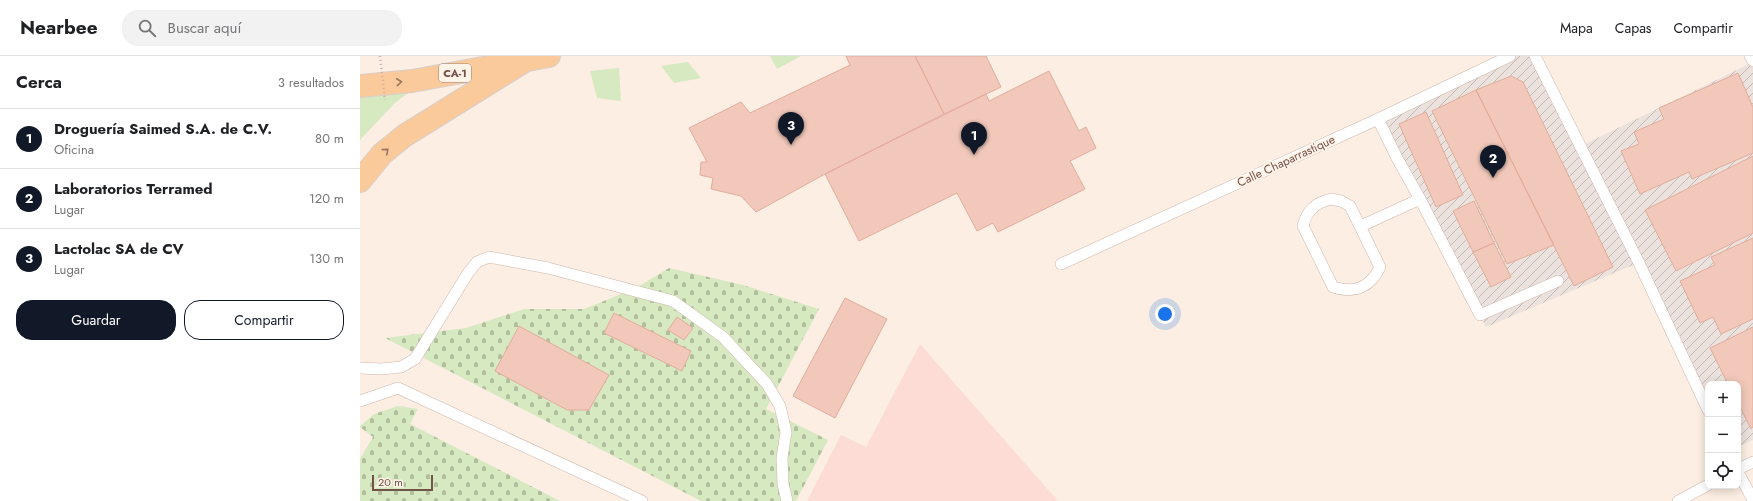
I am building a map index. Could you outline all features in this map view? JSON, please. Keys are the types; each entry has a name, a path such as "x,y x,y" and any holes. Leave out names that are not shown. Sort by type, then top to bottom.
{"main road":[{"name":"CA-1","path":"360,86 412,81 523,62 549,56"},
{"path":"360,180 382,154 404,136 523,62"}],"lane":[{"name":"Calle Chaparrastique","path":"1061,264 1378,119 1510,56"},
{"path":"1535,56 1635,255 1705,404"},
{"path":"1750,56 1753,61"},
{"path":"1378,119 1480,315 1558,281"},
{"path":"1331,199 1341,201 1350,206 1361,226 1380,267 1371,281 1357,289 1341,290 1333,287 1303,226 1306,216 1312,207 1321,201 1331,199"},
{"path":"1361,226 1420,199"},
{"path":"360,368 381,369 401,367 415,359 473,267 477,262 489,257 548,268 673,301 723,337 767,384 780,406 786,432 782,458 786,501"},
{"path":"360,401 398,388 642,501"},
{"path":"1741,468 1753,462"},
{"path":"1741,478 1753,500"},
{"path":"1678,501 1705,487"}],"path":[{"path":"380,56 384,100"}],"shaded area":[{"path":"1510,56 1535,56 1581,146 1753,62 1753,440 1741,446 1741,381 1705,381 1705,404 1638,263 1486,327 1378,119"},
{"path":"920,344 1058,501 807,501 841,435 866,447"}],"green space":[{"path":"770,56 801,56 777,69"},
{"path":"688,62 701,78 674,83 661,66"},
{"path":"619,68 621,101 597,98 590,71"},
{"path":"412,90 395,103 360,140 360,96"},
{"path":"669,268 743,285 819,309 766,409 828,440 796,501 701,501 385,338 466,328 524,309 584,309 636,288"},
{"path":"398,406 418,409 410,424 560,501 360,501 360,459 373,437 360,426 374,414"}],"building":[{"path":"846,56 915,56 944,114 825,174 756,212 741,196 711,189 713,178 700,175 701,162 707,162 689,128 741,102 750,113 850,65"},
{"path":"915,56 986,56 1001,87 944,114"},
{"path":"1049,71 1079,131 1086,127 1096,148 1070,161 1085,189 998,232 993,223 977,231 957,193 859,241 825,174 986,94 989,101"},
{"path":"1738,73 1753,107 1753,153 1692,179 1689,172 1640,194 1621,151 1639,144 1634,132 1664,119 1659,108"},
{"path":"1511,76 1523,82 1613,267 1574,286 1476,90"},
{"path":"1476,90 1554,245 1507,264 1432,111"},
{"path":"1426,112 1463,195 1436,207 1399,124"},
{"path":"1753,156 1753,233 1676,271 1645,210"},
{"path":"1474,201 1494,243 1473,252 1453,211"},
{"path":"1753,238 1753,319 1721,334 1713,317 1700,323 1680,281 1715,265 1711,257"},
{"path":"1494,243 1511,277 1491,287 1473,252"},
{"path":"845,298 887,319 835,418 793,396"},
{"path":"614,313 691,351 682,371 604,333"},
{"path":"677,317 693,328 684,340 668,330"},
{"path":"519,326 609,375 589,410 567,410 495,371"},
{"path":"1753,327 1753,427 1751,429 1741,409 1741,381 1726,381 1710,348"}],"place":[{"name":"Lactolac SA de CV","path":"791,145"},
{"name":"Droguería Saimed S.A. de C.V.","path":"974,155"},
{"name":"Laboratorios Terramed","path":"1493,178"}]}
